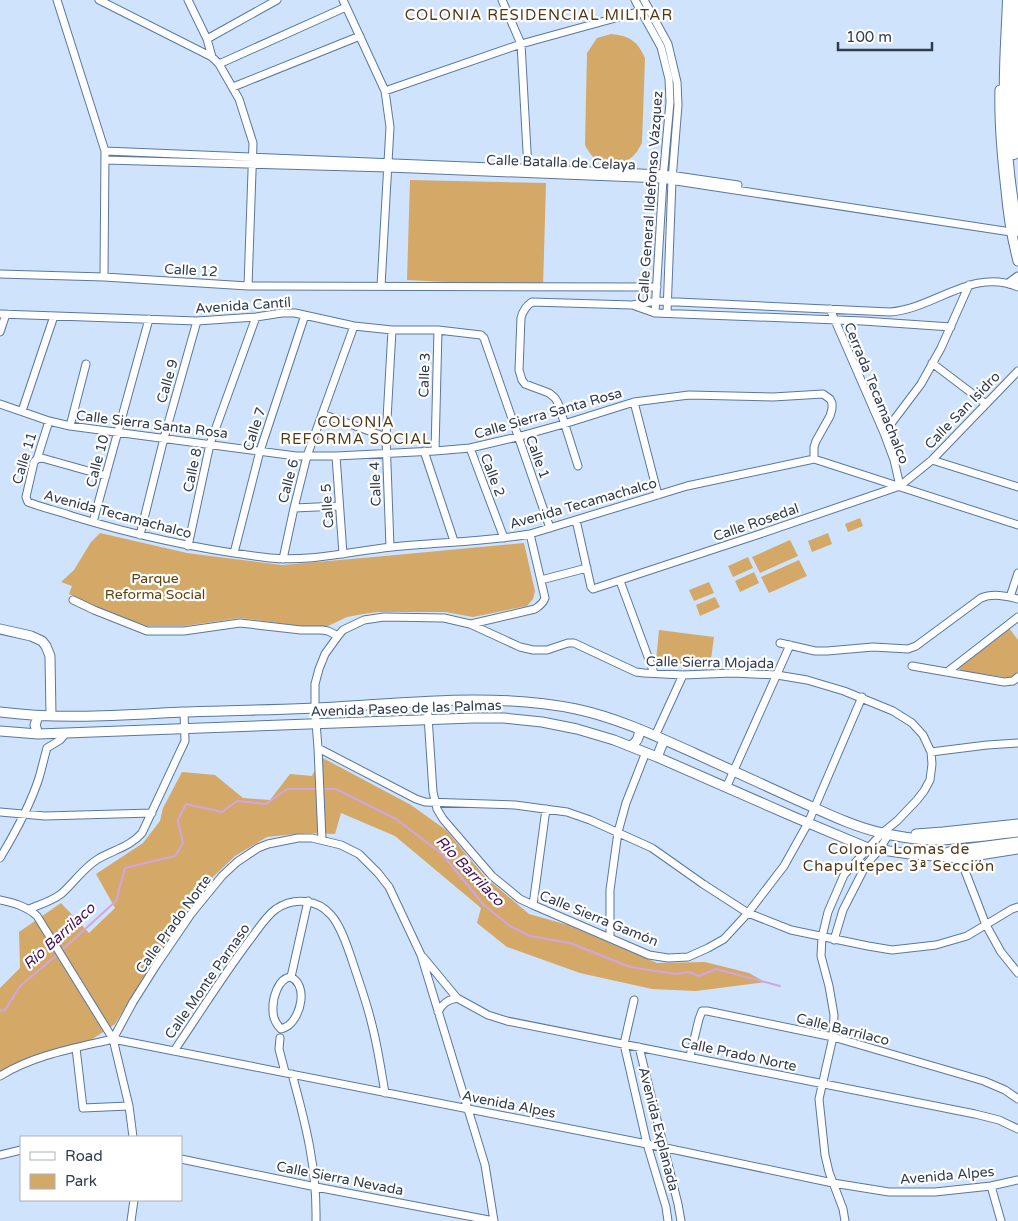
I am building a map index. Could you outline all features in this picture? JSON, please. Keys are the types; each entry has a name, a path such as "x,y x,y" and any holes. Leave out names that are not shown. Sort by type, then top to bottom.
{"highway":[{"path":"1006,0 1004,98 1012,193 1013,230"},
{"path":"1016,0 1013,122 1014,162 1018,195"},
{"path":"1018,59 1018,154"}],"main road":[{"path":"1006,0 1002,38 1000,111 1004,170 1018,261"},
{"path":"1014,285 1018,277"},
{"path":"0,629 31,636 42,641 46,646 50,656 51,716"},
{"name":"Avenida Paseo de las Palmas","path":"0,712 38,716 132,716 184,712 315,709 427,701 510,700 575,709 597,714 639,729 815,808 865,828 889,834 938,840 1018,832"},
{"path":"38,716 35,725 38,734"},
{"path":"65,716 69,724 66,733"},
{"name":"Avenida Paseo de las Palmas","path":"0,731 38,734 428,719 504,718 542,722 577,729 631,746 868,848 960,858 1018,849"},
{"path":"631,746 639,736 639,729"},
{"path":"657,757 664,740"},
{"name":"Avenida Paseo de las Palmas","path":"889,834 943,832 1018,824"},
{"name":"Avenida Paseo de las Palmas","path":"938,855 956,850 1018,842"}],"street":[{"path":"57,0 105,151 104,277"},
{"path":"99,0 212,58 219,64 233,87 239,99 253,143 248,286"},
{"path":"188,0 207,40 212,58"},
{"path":"207,40 278,0"},
{"path":"502,0 521,44 528,168"},
{"name":"Calle General Ildefonso Vázquez","path":"635,0 661,47 669,79 670,102 663,176 655,313"},
{"name":"Calle General Ildefonso Vázquez","path":"644,0 668,44 677,82 678,105 672,177 667,313"},
{"path":"219,64 344,3 384,91 390,127 381,286"},
{"path":"384,91 521,44 641,11"},
{"path":"233,87 360,36"},
{"name":"Calle Batalla de Celaya","path":"105,151 252,160 663,176"},
{"name":"Calle Batalla de Celaya","path":"105,160 252,160"},
{"name":"Calle Batalla de Celaya","path":"388,165 528,168 663,176 1013,230"},
{"name":"Calle 12","path":"0,274 104,277 248,286 657,287"},
{"path":"578,466 555,398 525,384 520,375 521,318 527,305 532,302 632,305 656,301 890,312 908,310 980,282 993,281 1014,285"},
{"path":"884,433 921,384 941,348 969,285"},
{"path":"632,305 655,313 863,321 951,327"},
{"name":"Cerrada Tecamachalco","path":"830,309 884,433 894,460 900,486"},
{"path":"863,321 864,311"},
{"name":"Avenida Cantíl","path":"3,314 197,321 295,313 354,326 392,330 438,330 478,334 484,338"},
{"path":"0,332 3,314"},
{"name":"Calle 7","path":"234,553 260,451 305,315"},
{"path":"22,411 54,316"},
{"name":"Calle 8","path":"188,546 210,444 256,317"},
{"name":"Calle 10","path":"93,522 148,319"},
{"name":"Calle 9","path":"140,535 164,438 197,321"},
{"name":"Calle 6","path":"283,560 307,456 354,326"},
{"name":"Calle 4","path":"390,547 386,437 392,330"},
{"name":"Calle 3","path":"435,451 438,330"},
{"name":"Calle 1","path":"484,338 550,528"},
{"path":"932,363 986,404"},
{"path":"70,426 86,364"},
{"name":"Calle San Isidro","path":"900,486 932,460 1018,371"},
{"name":"Calle Sierra Santa Rosa","path":"0,404 49,421 70,426 260,451 307,456 336,456 470,448 564,424 634,402 689,395 773,397 822,394 830,399 832,409 816,441 814,459"},
{"path":"634,402 658,495"},
{"path":"322,414 386,437"},
{"name":"Calle 11","path":"28,502 26,497 34,462 37,459 49,421"},
{"name":"Calle 2","path":"470,448 504,538"},
{"path":"424,451 454,541"},
{"name":"Calle 5","path":"336,456 343,554"},
{"path":"37,459 42,458 106,476"},
{"name":"Avenida Tecamachalco","path":"28,502 140,535 188,546 283,560 390,547 504,538 530,534 687,486 814,459 1018,525"},
{"path":"932,460 1018,487"},
{"name":"Calle Rosedal","path":"587,568 593,589 900,486"},
{"path":"294,508 339,506"},
{"path":"540,580 587,568 576,520"},
{"path":"470,624 535,608 542,604 545,598 530,534"},
{"path":"1010,597 1018,573"},
{"path":"620,581 654,673"},
{"path":"780,643 827,652 874,647 913,648 981,598 996,595 1018,599"},
{"path":"73,600 147,631 184,631 240,622 301,630 322,630 338,636 325,654 315,684 322,840"},
{"name":"Calle Sierra Mojada","path":"338,636 343,630 364,620 384,617 444,618 470,624 520,647 534,650 547,650 568,643 574,643 636,672 683,675 732,673 777,675 807,680 844,691 893,711 912,723 923,735 931,752"},
{"path":"947,672 1018,617"},
{"path":"726,788 790,645"},
{"path":"912,666 1004,682 1013,681 1018,677"},
{"path":"655,736 683,675"},
{"name":"Calle Sierra Gamón","path":"434,803 443,819 492,876 520,899 649,955 668,958 688,957 724,939 748,913 784,866 815,808 862,698"},
{"path":"427,701 434,803"},
{"path":"29,909 61,894 98,859 136,840 142,833 185,741 184,712"},
{"path":"0,858 24,815 39,778 47,748 60,740 66,733"},
{"path":"834,940 843,910 866,865 879,850 897,821 924,791 930,780 931,752 987,745 1018,744"},
{"path":"318,748 416,799 434,803 494,804 567,812 652,848 702,884 748,913 791,930 834,940 892,950 936,945 967,936 1018,907"},
{"path":"610,938 610,890 618,832 626,803 646,752"},
{"path":"533,905 546,809"},
{"path":"0,812 45,816 152,813"},
{"path":"845,1221 843,1208 829,1172 825,1155 819,1099 833,1037 834,1015 821,956 822,937 828,912 844,875 868,848 889,834"},
{"name":"Calle Prado Norte","path":"113,1039 157,964 191,914 222,876 237,862 258,848 268,844 298,838 312,838 341,845 359,854 389,887 421,955 485,1165 494,1221"},
{"path":"960,858 986,925 1001,952 1018,973"},
{"path":"0,900 16,903 29,909 37,916 113,1039 129,1106 133,1136"},
{"path":"292,977 308,901 320,906 331,914 338,925 372,1024 385,1093"},
{"name":"Calle Monte Parnaso","path":"174,1051 223,976 261,925 275,910 284,905 308,901"},
{"name":"Calle Prado Norte","path":"421,955 457,998 488,1015 507,1021 975,1114 998,1120 1018,1129"},
{"path":"292,977 299,984 301,992 300,1002 297,1014 293,1020 281,1030 274,1019 273,1002 283,980 292,977"},
{"path":"438,1012 440,1007 449,1000 457,998"},
{"path":"624,1044 634,1000"},
{"name":"Calle Barrilaco","path":"690,1056 698,1019 704,1011 833,1037 984,1081 1005,1090 1018,1099"},
{"path":"280,1038 279,1048 289,1073 310,1147 316,1187 316,1221"},
{"name":"Avenida Alpes","path":"0,1076 23,1064 58,1052 113,1039 468,1108 833,1183 889,1192 935,1192 991,1186 1018,1180"},
{"name":"Avenida Explanada","path":"624,1044 647,1144 666,1207 668,1221"},
{"name":"Avenida Explanada","path":"639,1047 678,1204 680,1221"},
{"path":"76,1048 82,1108 129,1106"},
{"path":"0,1155 20,1150"},
{"name":"Calle Sierra Nevada","path":"182,1159 494,1221"},
{"path":"991,1186 1001,1221"},
{"path":"131,1221 134,1201"}],"green space":[{"path":"611,34 632,40 639,47 645,58 642,143 632,157 619,163 603,162 594,158 585,145 587,53 597,38"},
{"path":"410,180 546,183 543,287 407,280"},
{"path":"860,518 863,526 848,532 845,524"},
{"name":"Parque Reforma Social","path":"100,533 187,553 282,565 524,543 535,591 533,599 527,606 473,617 445,612 378,612 347,617 328,626 301,626 240,618 184,626 147,626 95,607 69,594 72,586 61,582 74,570 91,542"},
{"path":"828,533 832,544 812,552 808,541"},
{"path":"790,540 798,556 760,573 752,557"},
{"path":"748,557 753,568 733,577 728,566"},
{"path":"799,560 807,576 769,593 761,577"},
{"path":"754,572 759,583 740,592 735,581"},
{"path":"709,582 714,593 694,601 689,590"},
{"path":"715,597 720,607 700,616 696,605"},
{"path":"1009,628 1018,640 1018,672 1010,678 962,671 958,668"},
{"path":"659,630 714,637 710,667 656,661"},
{"path":"321,757 411,805 446,830 485,877 529,914 568,925 657,963 705,962 749,973 765,982 696,991 652,989 580,973 507,947 477,923 481,908 395,836 341,813 335,834 305,833 267,837 235,856 213,877 187,907 115,1024 91,1040 0,1073 0,988 20,968 19,932 61,903 89,933 115,908 96,874 143,843 160,821 163,808 182,772 215,775 243,798 270,800 290,774 312,776"}],"waterway":[{"name":"Río Barrilaco","path":"61,951 116,901 125,868 175,856 183,843 178,820 186,804 222,812 237,801 266,804 287,789 318,789"},
{"name":"Río Barrilaco","path":"323,789 336,789 396,819 442,854 484,905 510,926 530,936 570,943 630,967 676,974 689,972 699,976 716,969 780,986"},
{"name":"Río Barrilaco","path":"0,1011 5,1010 20,986 58,954"}],"district":[{"name":"COLONIA RESIDENCIAL MILITAR","path":"539,15"},
{"name":"COLONIA REFORMA SOCIAL","path":"356,430"},
{"name":"Colonia Lomas de Chapultepec 3ª Sección","path":"899,858"}]}
